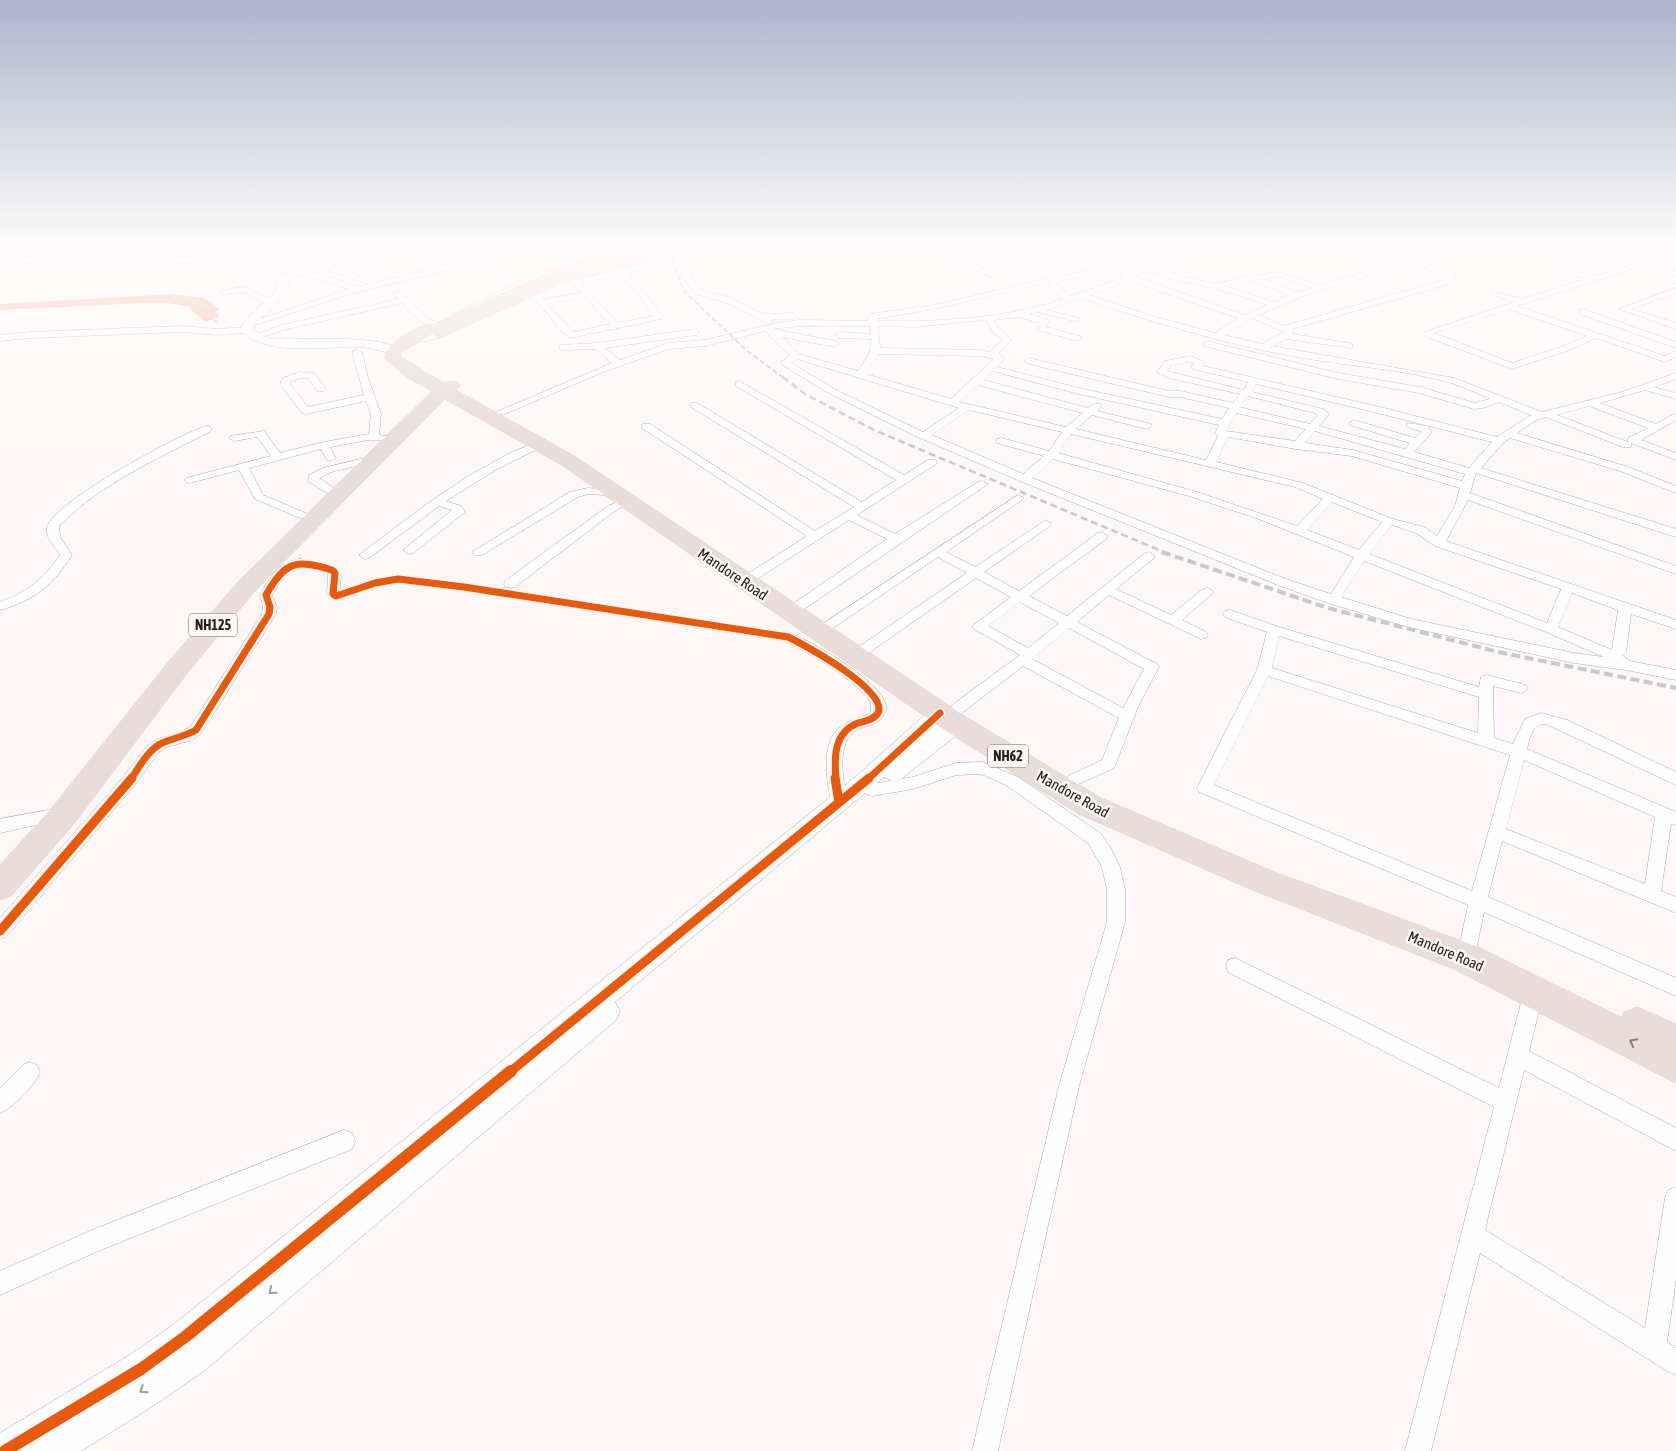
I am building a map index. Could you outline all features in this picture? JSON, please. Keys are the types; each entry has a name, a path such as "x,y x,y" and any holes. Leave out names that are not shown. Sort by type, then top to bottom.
{"highway":[{"path":"411,343 476,312"},
{"path":"411,343 481,312"},
{"name":"Mandore Road","path":"411,343 393,359 444,386 501,412 576,455 749,578 951,715 1090,806 1260,880 1467,950 1534,990 1676,1065"},
{"name":"Mandore Road","path":"444,386 540,444 749,578 799,606 865,649 951,715 1074,780 1171,828 1467,950 1676,1043"},
{"name":"NH125","path":"0,869 48,816 166,667 233,590 304,516 361,462 379,438 444,386"},
{"name":"NH125","path":"0,886 62,817 179,666 246,587 444,386"}],"street":[{"path":"251,330 265,312"},
{"path":"251,330 299,312"},
{"path":"0,338 182,328 218,332 251,330 285,327 353,312"},
{"path":"411,343 424,320 416,312"},
{"path":"251,330 272,341 357,344 384,347 411,343 471,312"},
{"path":"317,344 356,352 411,343 435,336 486,312"},
{"path":"551,312 571,335 658,317 654,312"},
{"path":"603,312 616,326"},
{"path":"748,312 770,325 830,350 860,375 967,408 1068,431 1140,436"},
{"path":"501,412 618,363 668,346 705,343 770,325 799,323 840,324 873,321 914,312"},
{"path":"915,324 1020,315 1032,312"},
{"path":"1045,312 1076,320"},
{"path":"1130,312 1216,336 1262,346 1423,374 1470,386 1543,415 1619,452 1676,490"},
{"path":"1235,312 1285,332 1349,346"},
{"path":"1257,312 1216,336 1199,352 1168,363 1162,372 1322,412 1324,414 1296,446"},
{"path":"1262,346 1285,332 1350,312"},
{"path":"1490,312 1431,331 1429,334 1512,366 1564,349 1594,336"},
{"path":"1524,312 1665,359 1673,357"},
{"path":"1584,312 1676,345"},
{"path":"1631,312 1676,326"},
{"path":"1020,315 1045,322 1040,327 1044,330 1077,338"},
{"path":"986,328 989,318"},
{"path":"770,325 873,321 986,328 1007,341 992,355"},
{"path":"860,375 876,351 873,321"},
{"path":"830,350 840,324"},
{"path":"770,325 796,356"},
{"path":"564,347 601,348 695,332"},
{"path":"875,337 830,350 796,356 786,362 833,392 924,436 1223,560 1333,600 1408,623 1574,658 1621,661"},
{"path":"601,348 618,363"},
{"path":"876,351 981,353 992,355 999,360 952,403"},
{"path":"190,480 324,445 379,438 376,414 356,352"},
{"path":"1199,352 1200,364 1196,367 1384,411 1504,437 1619,452 1676,457"},
{"path":"1199,352 1420,390 1474,406 1480,406 1500,398"},
{"path":"1029,361 1169,394 1180,394 1313,427 1473,471 1676,533"},
{"path":"1000,415 1068,362"},
{"path":"992,368 1140,406 1160,409 1223,428 1296,446 1353,453 1378,459 1676,570"},
{"path":"321,389 311,375 298,375 286,380 285,384 306,411 369,397"},
{"path":"1440,543 1461,506 1473,471 1504,437 1532,418 1590,403 1675,376"},
{"path":"1209,466 1223,436 1223,428 1234,408 1254,381"},
{"path":"976,382 1091,411 1140,436 1209,466 1300,485 1388,521 1420,530 1440,543 1568,587 1625,609 1676,625"},
{"path":"1024,479 1052,455 1068,431 1122,383"},
{"path":"739,384 904,480"},
{"path":"1644,387 1676,396"},
{"path":"1590,403 1657,428"},
{"path":"694,405 862,506"},
{"path":"924,436 967,408"},
{"path":"1140,436 1160,409"},
{"path":"1367,414 1427,430 1407,453"},
{"path":"1619,452 1676,416"},
{"path":"1354,423 1417,442"},
{"path":"646,426 815,536"},
{"path":"0,606 31,595 42,588 66,555 53,535 53,525 88,493 117,475 206,429"},
{"path":"234,438 260,433 277,457"},
{"path":"1001,441 1194,494 1300,530 1551,629 1621,661 1676,675"},
{"path":"365,555 438,502 503,460 540,444"},
{"path":"324,445 331,458"},
{"path":"749,578 932,462"},
{"path":"243,467 259,497 304,516"},
{"path":"799,606 896,539 982,484"},
{"path":"478,552 574,494 588,491 619,494 612,508 510,584"},
{"path":"1300,530 1331,497"},
{"path":"828,625 1018,498"},
{"path":"409,550 459,512 457,508 438,502"},
{"path":"848,515 896,539"},
{"path":"1333,600 1362,554 1388,521"},
{"path":"865,649 1046,524"},
{"path":"1102,536 980,626 1025,657 1127,716"},
{"path":"937,552 1152,668 1127,716 1108,764 1074,780"},
{"path":"46,1451 143,1391 189,1347 839,802 892,766 951,715 1149,556"},
{"path":"0,931 129,781 152,750 162,743 184,737 196,730 270,614 266,595 271,585 281,570 297,562 332,570 335,573 332,594 336,596 374,583 398,579 464,587 720,626 788,637 800,642 844,671 877,700 879,709 876,716 871,720 844,730 840,735 834,769 839,802"},
{"path":"1551,629 1568,587"},
{"path":"1108,590 1201,635"},
{"path":"1173,621 1208,592"},
{"path":"1621,661 1619,652 1625,609"},
{"path":"1230,614 1274,630 1486,694"},
{"path":"1274,630 1264,670 1205,788 1478,901 1676,987"},
{"path":"1264,670 1519,752 1670,816 1652,894"},
{"path":"1486,742 1486,680 1521,688"},
{"path":"1467,950 1478,901 1519,752 1529,724 1536,719 1545,718 1562,724 1676,779"},
{"path":"5,1451 141,1368 189,1347 872,790 892,766"},
{"path":"872,790 906,785 956,769 969,767 992,771 1012,781 1094,838 1107,859 1116,890 1116,922 1069,1086 986,1451"},
{"path":"0,826 48,816"},
{"path":"1497,832 1676,905"},
{"path":"1235,966 1506,1102"},
{"path":"1418,1451 1534,990"},
{"path":"1518,1056 1676,1140"},
{"path":"0,1103 30,1072"},
{"path":"0,1283 90,1243 344,1141"},
{"path":"1654,1348 1676,1198"},
{"path":"1472,1235 1676,1362"}],"shaded area":[{"path":"193,312 216,312 220,316 205,322"}],"waterway":[{"path":"209,316 217,322"}],"railway":[{"path":"706,312 746,350 785,379"},
{"path":"783,377 805,394 874,430 1166,553"},
{"path":"1162,552 1328,608 1498,652 1676,688"}],"cycle path":[{"path":"0,931 129,781 153,749 162,743 184,737 196,730 269,614 270,607 266,595 279,574 292,564 309,564 332,570 335,573 333,594 336,596 375,583 398,579 464,587 788,637 809,647 848,673 869,691 878,702 879,710 876,715 869,720 846,729 836,747 835,769 839,802"},
{"path":"5,1451 141,1369 185,1337 862,784 940,713"}]}
